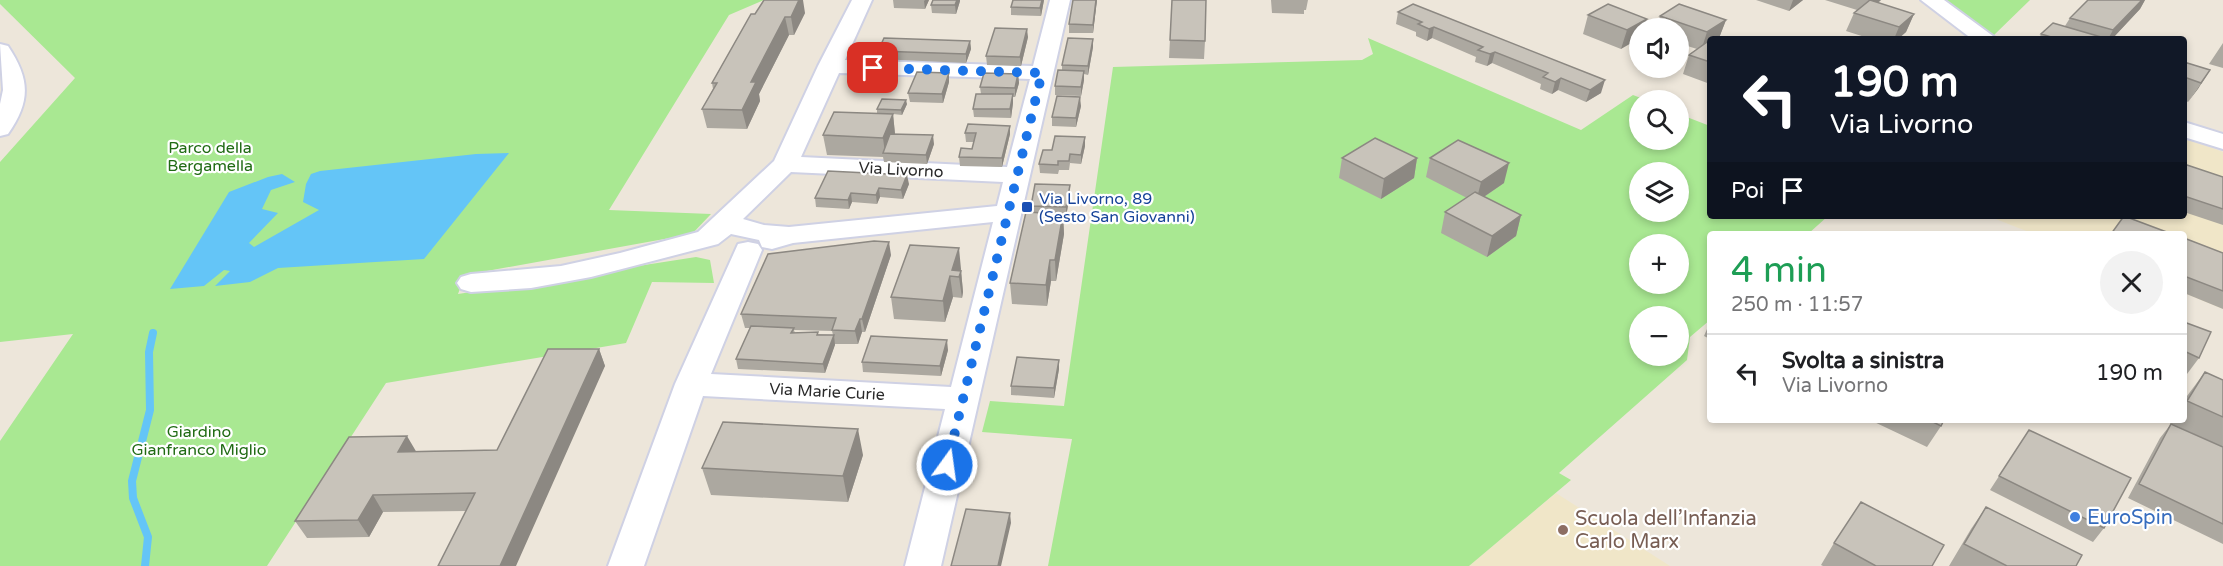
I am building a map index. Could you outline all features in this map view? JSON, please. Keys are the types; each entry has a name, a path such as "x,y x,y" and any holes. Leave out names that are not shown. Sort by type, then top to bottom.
{"street":[{"path":"471,283 497,283 647,257 694,252 713,245 755,195 785,164 829,66 862,0"},
{"path":"923,566 1060,0"},
{"path":"1931,0 1982,36"},
{"path":"0,51 12,68 14,79 11,106 0,129"},
{"path":"829,66 1042,73"},
{"path":"2187,130 2223,142"},
{"name":"Via Livorno","path":"785,164 1017,175"},
{"path":"626,566 691,384 751,239 750,210 755,195"},
{"path":"713,245 732,255 751,239 973,215 1008,214"},
{"path":"713,245 725,276 728,294"},
{"name":"Via Marie Curie","path":"691,384 963,399"}],"shaded area":[{"path":"2187,139 2223,152 2223,309 2187,294 2187,231 2026,231 1996,219 2187,219"},
{"name":"Scuola dell’Infanzia Carlo Marx","path":"1556,493 1670,566 1469,566"}],"green space":[{"name":"Parco della Bergamella","path":"0,0 764,0 729,15 609,210 711,214 692,234 465,275 458,294 696,257 710,260 714,283 652,282 626,343 386,383 267,566 0,566 0,441 73,334 0,342 0,162 75,78 0,4"},
{"path":"1943,0 2030,0 1994,35"},
{"path":"1368,38 1581,130 1629,98 1629,150 1689,150 1689,118 1707,125 1707,219 1825,219 1811,231 1707,231 1707,323 1690,337 1689,345 1689,306 1629,306 1629,366 1680,366 1559,473 1571,480 1469,566 1048,566 1072,439 982,432 990,401 1064,406 1113,67 1362,60 1373,54"}],"water":[{"path":"509,153 424,259 278,268 250,282 215,286 230,271 224,270 204,286 170,289 229,192 282,174 295,182 271,190 262,209 278,213 249,243 254,247 319,210 303,202 306,184 311,174 320,171 476,154"}],"building":[{"path":"764,0 799,0 791,17 785,17 751,82 756,82 742,110 702,109 717,83 712,83 751,14 755,14"},
{"path":"933,0 957,0 955,5 931,5"},
{"path":"1013,0 1042,0 1040,8 1011,7"},
{"path":"1073,0 1096,0 1093,25 1069,24"},
{"path":"1172,0 1206,0 1205,41 1170,40"},
{"path":"1870,0 1914,14 1899,27 1854,13"},
{"path":"2088,0 2142,0 2113,30 2070,18"},
{"path":"1413,4 1605,80 1590,90 1561,78 1555,82 1543,77 1548,73 1495,52 1490,54 1478,50 1483,47 1434,27 1429,29 1418,24 1422,22 1398,12"},
{"path":"1608,4 1644,18 1629,18 1627,30 1588,15"},
{"path":"1679,4 1726,20 1707,32 1689,26 1689,18 1660,16"},
{"path":"2053,23 2098,36 2048,36 2041,34"},
{"path":"995,28 1027,29 1020,57 986,56"},
{"path":"884,38 970,41 966,54 878,51"},
{"path":"1068,38 1093,39 1088,66 1062,65"},
{"path":"1707,42 1707,61 1689,55"},
{"path":"2187,63 2210,70 2201,83 2187,78"},
{"path":"1058,70 1084,71 1081,87 1055,86"},
{"path":"917,72 949,73 942,94 908,93"},
{"path":"984,73 1018,74 1015,88 980,87"},
{"path":"976,94 1013,94 1010,109 973,109"},
{"path":"1057,96 1080,97 1076,118 1052,117"},
{"path":"882,99 906,100 901,110 877,109"},
{"path":"834,112 893,114 883,138 823,135"},
{"path":"968,124 1010,126 1002,158 959,157 961,148 972,149 976,133 965,133"},
{"path":"890,134 933,135 926,155 883,153"},
{"path":"1055,136 1085,137 1081,155 1070,154 1069,161 1058,161 1058,165 1039,164 1043,150 1052,150"},
{"path":"1375,138 1417,158 1384,179 1342,158"},
{"path":"1458,140 1509,163 1481,182 1430,158"},
{"path":"2187,165 2223,177 2223,209 2187,197"},
{"path":"828,171 907,175 901,190 879,188 876,195 851,193 848,200 815,198"},
{"path":"1035,184 1070,185 1066,207 1031,206"},
{"path":"1475,192 1521,215 1492,236 1445,212"},
{"path":"1026,212 1063,214 1055,260 1050,260 1046,285 1010,283"},
{"path":"2122,219 2132,219 2164,231 2113,231"},
{"path":"2187,239 2223,253 2223,291 2187,277"},
{"path":"874,241 889,242 862,319 855,331 832,330 836,318 741,314 768,254"},
{"path":"910,245 959,248 952,270 961,271 959,277 950,276 943,301 891,297"},
{"path":"2187,323 2211,332 2199,358 2187,352"},
{"path":"751,326 794,328 791,333 818,332 817,335 834,335 823,364 736,359"},
{"path":"871,336 947,340 940,366 862,362"},
{"path":"548,349 599,349 500,566 438,566 475,493 373,495 358,520 295,521 349,437 407,436 398,452 497,450"},
{"path":"1017,357 1059,360 1054,388 1011,386"},
{"path":"2205,372 2223,380 2223,417 2187,401"},
{"path":"723,422 858,429 843,476 702,468"},
{"path":"2171,424 2223,447 2223,524 2139,484"},
{"name":"EuroSpin","path":"2029,430 2131,478 2104,528 1999,476"},
{"path":"1861,502 1944,545 1932,566 1876,566 1834,543"},
{"path":"1986,507 2082,555 2076,566 2007,566 1964,544"},
{"path":"966,509 1010,513 998,566 951,566"}],"waterway":[{"path":"145,566 148,537 133,498 132,481 150,410 149,352 153,333"}],"place":[{"name":"Via Livorno, 89 (Sesto San Giovanni)","path":"1027,207"},
{"name":"EuroSpin","path":"2075,517"},
{"name":"Scuola dell’Infanzia Carlo Marx","path":"1563,530"}],"route":[{"path":"873,68 1042,73 947,465"}],"park label":[{"name":"Giardino Gianfranco Miglio","path":"199,440"}]}
